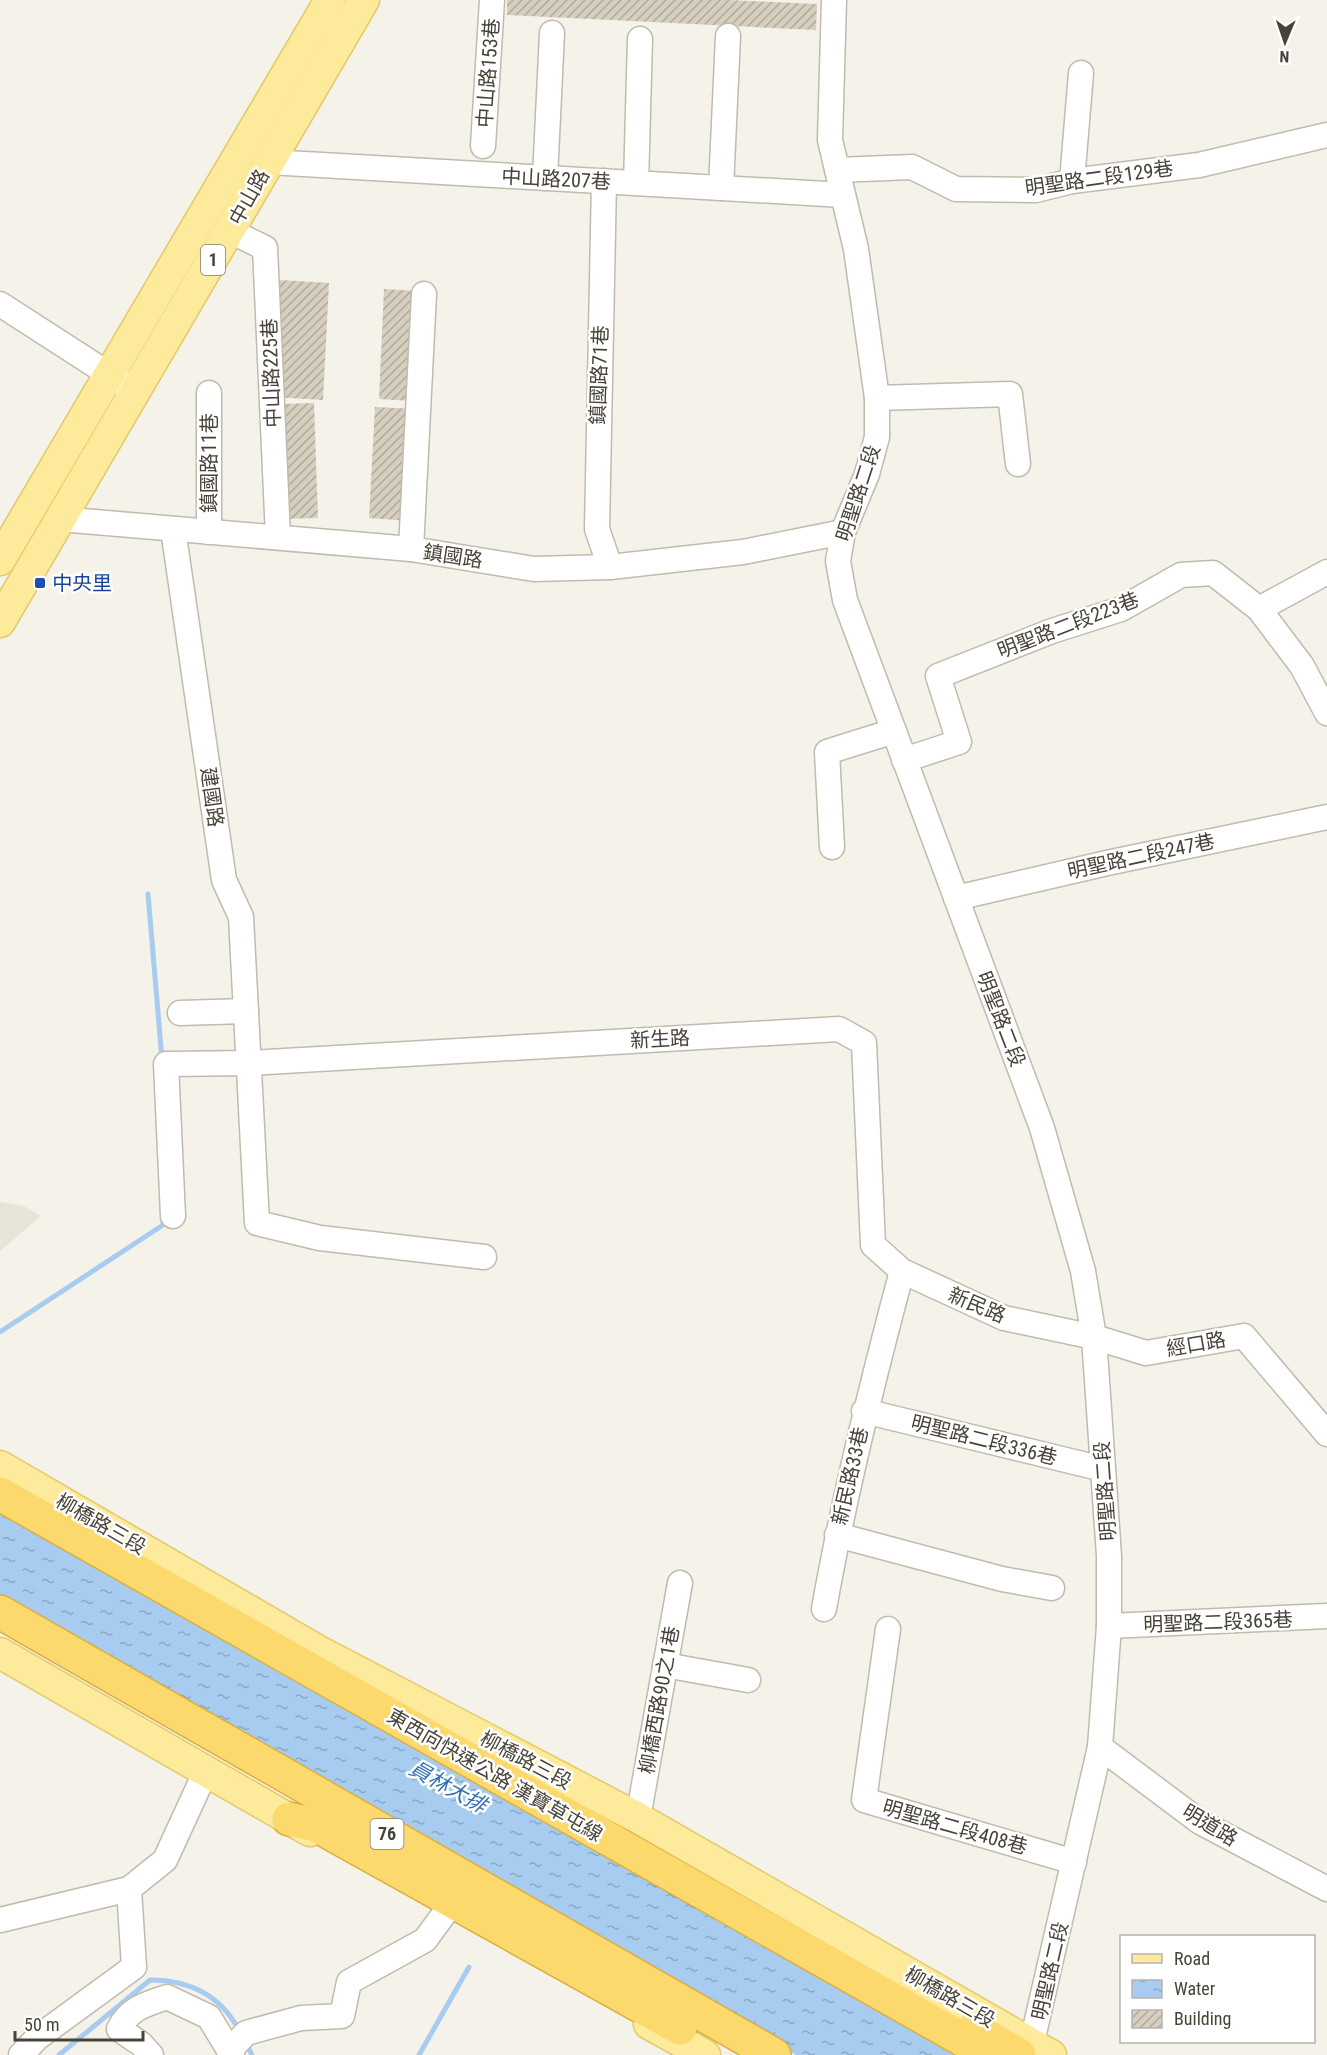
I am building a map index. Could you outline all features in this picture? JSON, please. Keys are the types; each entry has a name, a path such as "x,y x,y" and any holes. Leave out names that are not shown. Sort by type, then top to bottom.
{"highway":[{"name":"東西向快速公路 漢寶草屯線","path":"0,1494 990,2055"},
{"name":"76","path":"0,1612 774,2055"},
{"path":"317,1650 378,1696 656,1850 1033,2052"},
{"path":"289,1819 316,1826 728,2055"}],"main road":[{"name":"中山路","path":"0,560 330,0"},
{"name":"中山路","path":"60,519 364,0"},
{"name":"1","path":"0,622 60,519"},
{"name":"柳橋路三段","path":"0,1466 317,1650 638,1818 1033,2052"},
{"path":"0,1653 205,1773 705,2055"}],"street":[{"name":"中山路153巷","path":"483,146 492,0"},
{"name":"明聖路二段","path":"834,0 830,140 856,249 877,398 877,437 867,474 843,532 838,561 845,600 1042,1128 1083,1271 1094,1336 1109,1556 1109,1626 1100,1747 1033,2052"},
{"path":"545,178 552,33"},
{"path":"721,188 728,36"},
{"path":"636,183 640,39"},
{"path":"1072,181 1082,73"},
{"name":"明聖路二段129巷","path":"837,170 912,167 956,189 1036,190 1072,181 1199,165 1327,135"},
{"name":"中山路207巷","path":"269,162 843,195"},
{"name":"鎮國路71巷","path":"604,181 597,529 610,567"},
{"name":"中山路225巷","path":"230,231 265,248 278,537"},
{"path":"411,549 424,294"},
{"path":"0,304 134,391"},
{"name":"鎮國路11巷","path":"209,393 209,532"},
{"path":"877,398 1010,394 1018,464"},
{"name":"鎮國路","path":"60,519 411,549 534,569 610,567 743,552 843,532"},
{"name":"建國路","path":"173,529 224,880 241,917 257,1223 320,1238 484,1257"},
{"path":"1259,609 1327,572"},
{"name":"明聖路二段223巷","path":"904,760 959,742 938,676 1052,631 1121,609 1181,575 1213,573 1259,609 1302,666 1327,713"},
{"path":"832,847 827,752 894,731"},
{"name":"明聖路二段247巷","path":"956,898 1107,862 1327,817"},
{"path":"180,1013 246,1011"},
{"name":"新生路","path":"250,1063 839,1029 864,1043 873,1245"},
{"path":"173,1216 166,1064 250,1063"},
{"name":"新民路","path":"873,1245 902,1271 1004,1318 1094,1336"},
{"name":"新民路33巷","path":"902,1271 864,1411 837,1535 1002,1579 1052,1588"},
{"name":"經口路","path":"1094,1336 1146,1353 1244,1336 1327,1434"},
{"name":"明聖路二段336巷","path":"864,1411 1103,1469"},
{"path":"824,1609 837,1535"},
{"name":"柳橋西路90之1巷","path":"638,1818 680,1582"},
{"name":"明聖路二段365巷","path":"1109,1626 1327,1616"},
{"name":"明聖路二段408巷","path":"888,1629 864,1800 1074,1862"},
{"path":"665,1665 748,1680"},
{"name":"明道路","path":"1100,1747 1200,1822 1327,1889"},
{"path":"0,1920 129,1889 165,1860 205,1773"},
{"path":"21,2055 37,2038 134,1967 129,1889"},
{"path":"151,2055 141,2044 119,2029 128,2014 143,2005 167,1997 209,2017 231,2052 246,2033 301,2018 342,2016 349,1982 425,1940 447,1910"}],"shaded area":[{"path":"0,1202 24,1206 41,1216 0,1251"}],"water":[{"name":"員林大排","path":"0,1501 969,2055 796,2055 0,1601"}],"building":[{"path":"507,0 728,0 817,4 816,30 507,15"},
{"path":"280,280 329,283 323,400 274,397"},
{"path":"384,289 418,291 413,401 379,399"},
{"path":"314,403 318,518 284,519 280,404"},
{"path":"375,407 416,409 409,521 369,518"}],"waterway":[{"path":"148,894 162,1060"},
{"path":"0,1332 163,1225 163,1216"},
{"path":"419,2055 469,1967"},
{"path":"59,2055 150,1980 178,1983 202,1992 223,2008 240,2032"},
{"path":"246,2043 252,2055"}],"place":[{"name":"中央里","path":"40,583"}]}
